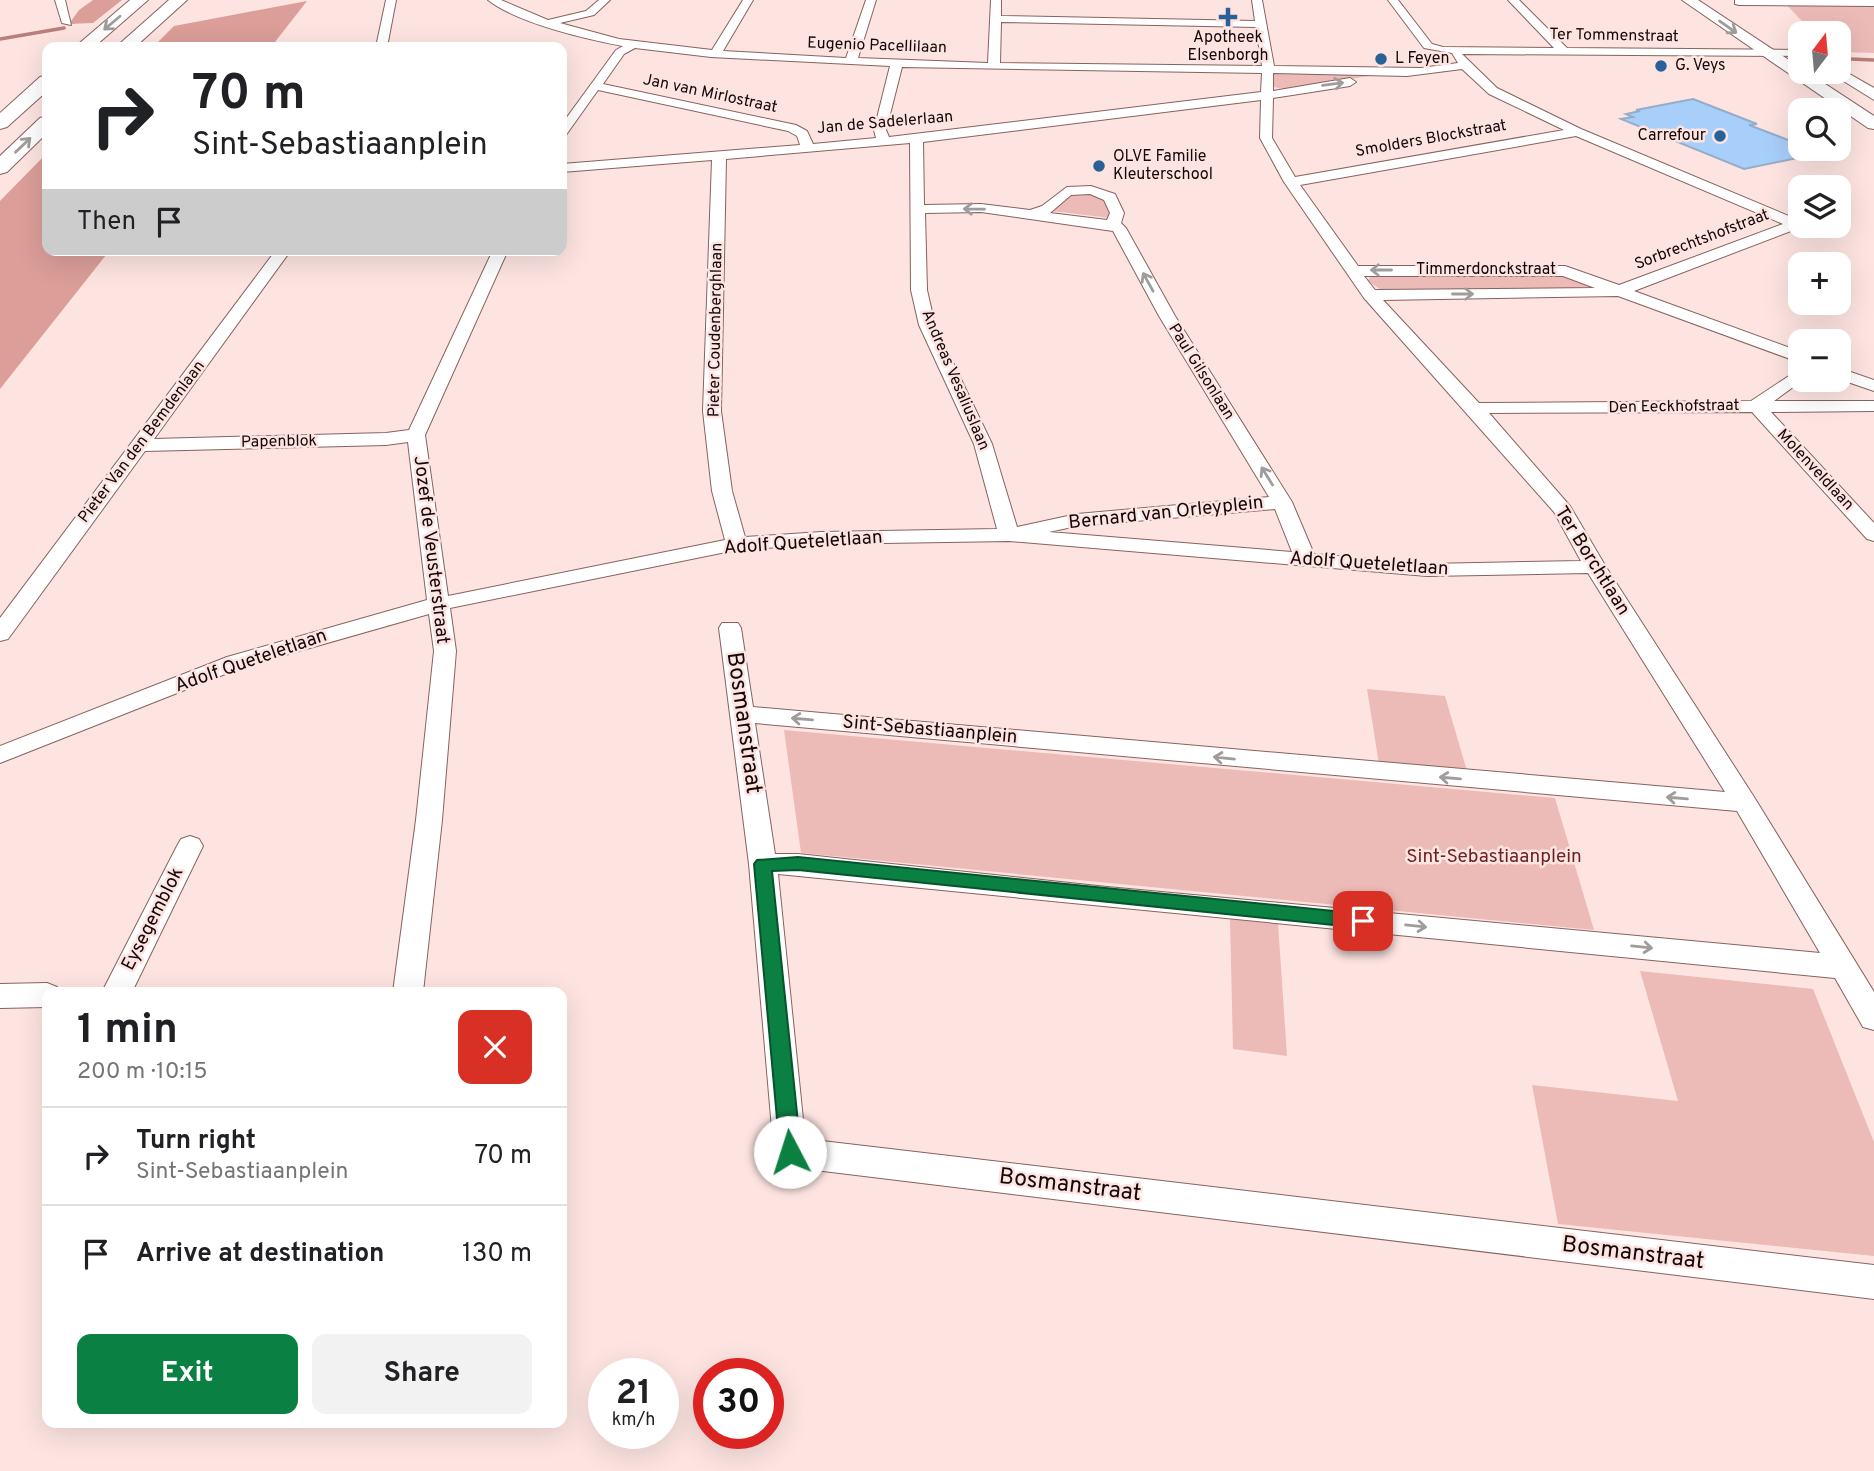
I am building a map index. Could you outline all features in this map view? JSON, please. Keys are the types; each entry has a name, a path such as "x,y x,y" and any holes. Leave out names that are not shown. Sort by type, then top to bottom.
{"highway":[{"path":"90,42 140,0"},
{"path":"131,42 178,0"},
{"path":"0,123 42,85"},
{"path":"0,168 42,127"}],"main road":[{"path":"1689,0 1874,124"},
{"path":"1732,1 1757,21"},
{"path":"1779,35 1788,42"},
{"path":"1852,81 1874,95"}],"street":[{"path":"60,0 67,23"},
{"path":"382,42 391,0"},
{"name":"Eugenio Pacellilaan","path":"494,0 548,23 633,44 716,52 897,63 1421,71"},
{"path":"548,23 590,13 605,0"},
{"path":"716,52 748,0"},
{"path":"851,61 871,0"},
{"path":"994,65 996,0"},
{"name":"Ter Borchtlaan","path":"1256,0 1267,49 1266,138 1291,182 1370,295 1563,510 1595,567 1745,803 1874,1018"},
{"name":"Ter Tommenstraat","path":"1392,0 1428,46 1455,51 1788,52"},
{"path":"1513,0 1564,51"},
{"path":"1732,1 1874,3"},
{"path":"995,19 1121,15 1262,24"},
{"path":"567,125 620,52 633,44"},
{"path":"1455,51 1465,65 1493,91 1577,132 1788,219"},
{"path":"884,142 880,130 897,63"},
{"path":"1421,71 1465,65"},
{"name":"Jan de Sadelerlaan","path":"567,168 916,139 1211,104 1266,101 1421,71"},
{"name":"Jan van Mirlostraat","path":"595,86 792,128 802,134 808,148"},
{"name":"Smolders Blockstraat","path":"1291,182 1577,132"},
{"name":"Andreas Vesaliuslaan","path":"916,139 919,290 927,325 983,444 1009,535"},
{"name":"Pieter Coudenberghlaan","path":"719,156 712,411 722,491 736,544"},
{"name":"Paul Gilsonlaan","path":"1032,214 1047,209 1067,191 1099,191 1108,194 1117,213 1113,225 1119,228 1167,316 1282,502 1306,560"},
{"path":"916,209 981,208 1113,225"},
{"name":"Sorbrechtshofstraat","path":"1616,292 1788,226"},
{"name":"Pieter Van den Bemdenlaan","path":"0,634 280,256"},
{"name":"Jozef de Veusterstraat","path":"409,987 429,820 444,651 416,435 498,256"},
{"name":"Timmerdonckstraat","path":"1352,271 1556,269 1788,353"},
{"name":"Timmerdonckstraat","path":"1370,295 1616,292"},
{"path":"1851,377 1874,386"},
{"path":"1756,406 1788,383"},
{"name":"Molenveldlaan","path":"1756,406 1874,535"},
{"name":"Den Eeckhofstraat","path":"1474,408 1874,406"},
{"name":"Papenblok","path":"142,445 386,439 416,435"},
{"name":"Bernard van Orleyplein","path":"1009,535 1077,520 1282,502"},
{"name":"Adolf Queteletlaan","path":"0,755 235,662 439,604 736,544 821,538 1009,535 1427,570 1595,567"},
{"name":"Bosmanstraat","path":"730,628 763,864 790,1152 1874,1282"},
{"name":"Sint-Sebastiaanplein","path":"742,714 1745,803"},
{"name":"Eysegemblok","path":"120,987 190,846"},
{"path":"763,864 798,864 1107,897 1843,967"},
{"path":"0,996 42,995"}],"green space":[{"path":"1784,2 1874,2 1874,53 1852,52 1852,21 1802,21"},
{"path":"1274,74 1383,74 1283,89 1274,87"},
{"path":"1089,193 1106,198 1113,214 1110,218 1052,211 1070,194"},
{"path":"1554,272 1591,285 1592,289 1384,292 1368,281 1376,275"},
{"path":"1367,689 1445,696 1467,771 1379,764"},
{"name":"Sint-Sebastiaanplein","path":"784,730 1555,798 1594,930 801,853"},
{"path":"1230,919 1278,923 1287,1056 1233,1049"},
{"path":"1640,971 1813,989 1874,1142 1874,1256 1558,1224 1532,1085 1678,1101"}],"shaded area":[{"path":"93,0 122,0 93,23 69,24 79,10"},
{"path":"307,1 275,42 158,42 174,26"},
{"path":"42,158 42,256 105,256 0,389 0,201"}],"building":[{"name":"Carrefour","path":"1693,99 1757,124 1749,125 1788,140 1788,160 1744,169 1621,119 1633,117 1626,114 1640,111 1636,110"}],"waterway":[{"path":"0,39 64,28"},
{"path":"1852,59 1874,60"}],"place":[{"name":"Apotheek Elsenborgh","path":"1228,17"},
{"name":"L Feyen","path":"1381,59"},
{"name":"G. Veys","path":"1661,66"},
{"name":"Carrefour","path":"1720,136"},
{"name":"OLVE Familie Kleuterschool","path":"1099,166"}],"route":[{"path":"790,1152 763,864 798,864 1363,921"}]}
